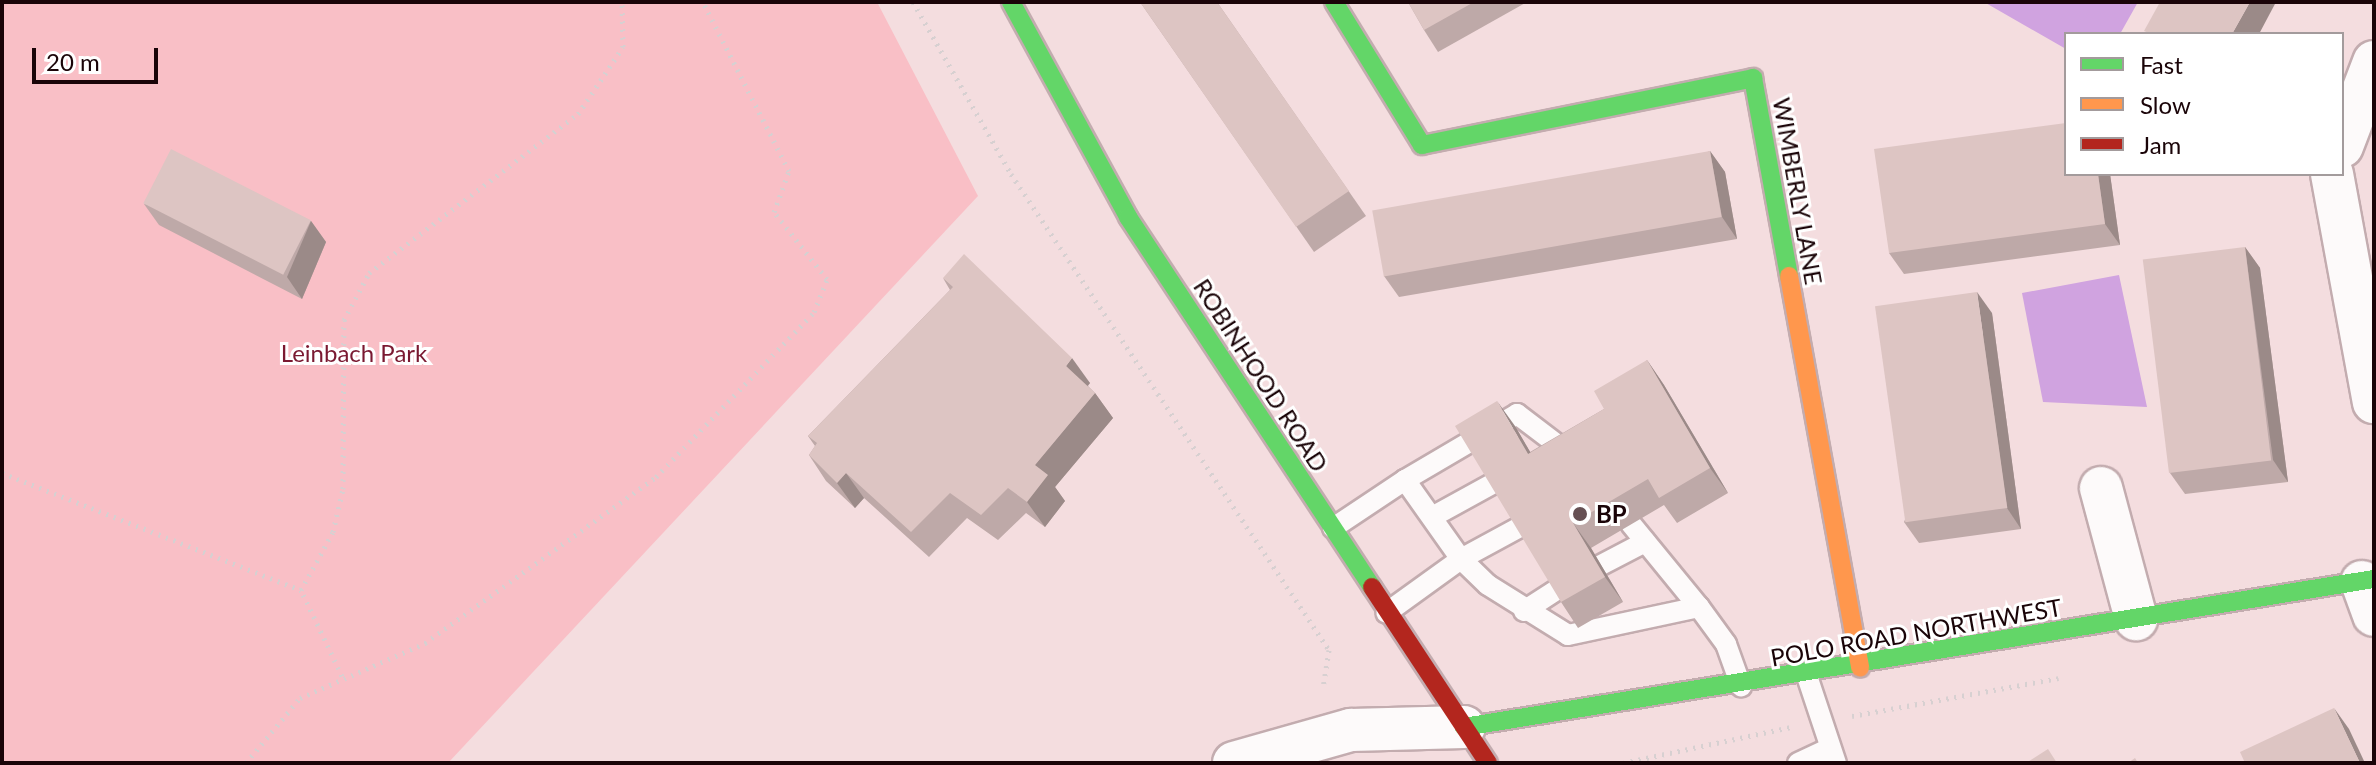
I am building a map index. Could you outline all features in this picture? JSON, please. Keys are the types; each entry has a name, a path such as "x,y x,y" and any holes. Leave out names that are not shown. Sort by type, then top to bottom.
{"street":[{"name":"ROBINHOOD ROAD","path":"1011,2 1128,217 1386,613 1488,763"},
{"name":"WIMBERLY LANE","path":"1334,2 1422,145 1753,78 1860,668"},
{"path":"2344,141 2374,62"},
{"path":"2332,176 2374,402"},
{"path":"2101,488 2136,619"},
{"name":"POLO ROAD NORTHWEST","path":"1464,727 1860,668 2136,619 2370,592"},
{"path":"1234,763 1351,730 1464,727"}],"lane":[{"path":"1333,528 1405,480 1517,414 1560,444 1577,461"},
{"path":"1533,458 1560,444"},
{"path":"1405,480 1461,559 1524,611 1559,632 1588,636 1699,607"},
{"path":"1432,517 1492,484"},
{"path":"1631,524 1726,644 1741,686"},
{"path":"1386,613 1461,559 1518,528"},
{"path":"1601,565 1645,542"},
{"path":"1524,611 1556,590"},
{"path":"1798,763 1832,756 1807,676"}],"path":[{"path":"301,590 333,532 343,489 342,350 356,291 408,241 578,114 623,47 622,2"},
{"path":"246,763 300,698 342,676 425,643 656,477 814,312 827,279 774,212 789,171 703,2"},
{"path":"913,2 1011,174 1329,650 1323,686"},
{"path":"2,473 301,590 342,676"},
{"path":"1623,763 1819,722 2075,675"}],"green space":[{"name":"Leinbach Park","path":"2,2 877,2 978,196 448,763 2,763"}],"shaded area":[{"path":"1984,2 2138,2 2121,32 2064,32 2064,48"},
{"path":"2119,275 2147,407 2043,402 2022,293"}],"building":[{"path":"1140,2 1217,2 1349,191 1296,227"},
{"path":"1408,2 1474,2 1424,30"},
{"path":"2160,2 2250,2 2233,32 2144,31"},
{"path":"2064,123 2064,176 2098,176 2105,224 1889,253 1874,149"},
{"path":"171,149 311,220 283,275 143,203"},
{"path":"1710,151 1722,217 1384,277 1372,211"},
{"path":"2245,247 2271,460 2169,473 2143,260"},
{"path":"964,254 1072,358 1066,366 1095,393 1035,465 1048,475 1027,502 1008,488 981,515 950,493 911,532 846,473 837,483 809,455 817,443 808,436 953,287 943,278"},
{"path":"1977,292 2007,508 1905,522 1875,306"},
{"name":"BP","path":"1647,360 1710,468 1659,498 1648,479 1573,523 1605,577 1561,602 1455,426 1497,401 1528,454 1604,409 1594,391"},
{"path":"2334,708 2360,763 2245,763 2240,752"},
{"path":"2048,749 2057,763 2026,763"}],"traffic: fast":[{"path":"1011,2 1128,217 1372,587"},
{"path":"1334,2 1422,145 1753,78 1789,276"},
{"path":"1464,727 2374,579"}],"traffic: slow":[{"path":"1789,276 1860,668"}],"traffic: jam":[{"path":"1372,587 1488,763"}],"place":[{"name":"BP","path":"1580,514"}]}
